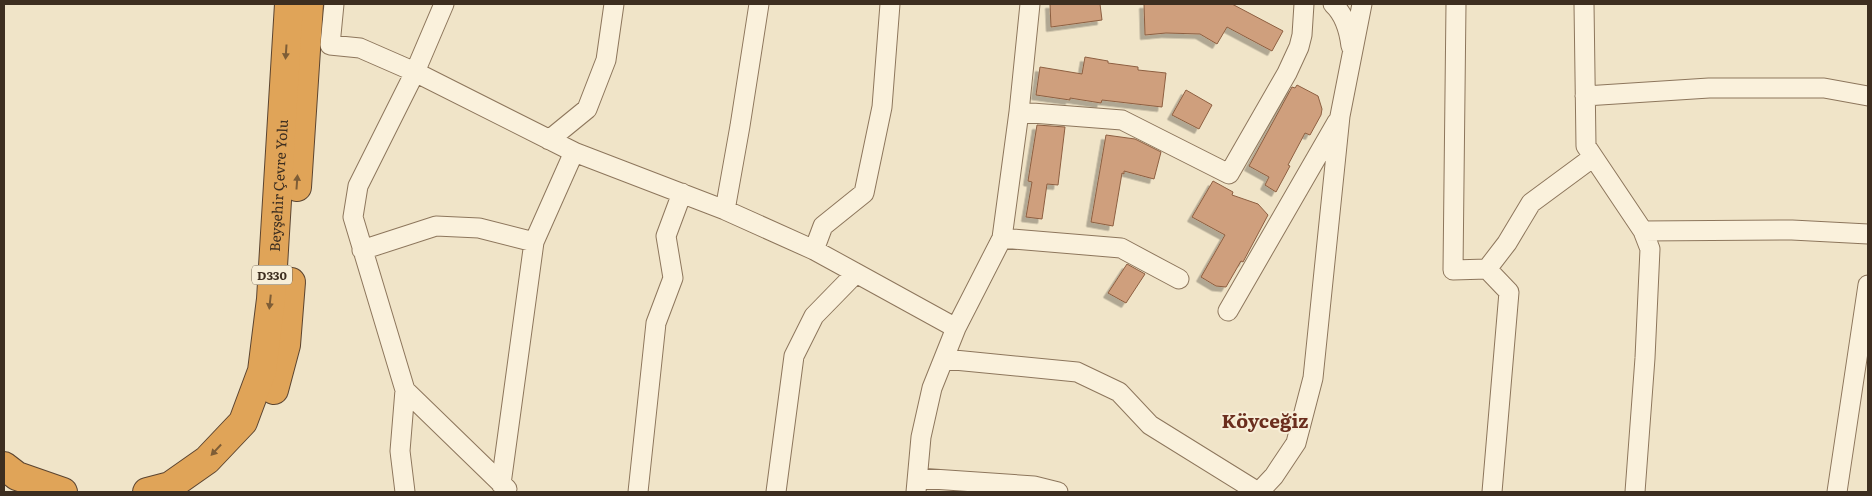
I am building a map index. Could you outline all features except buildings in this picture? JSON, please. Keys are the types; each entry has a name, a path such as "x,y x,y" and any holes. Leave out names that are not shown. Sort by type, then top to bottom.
{"highway":[{"name":"Beyşehir Çevre Yolu","path":"147,492 170,486 213,454 243,422 262,371 271,299 289,4"},
{"name":"Beyşehir Çevre Yolu","path":"190,492 214,478 252,438 275,388 286,345 309,4"},
{"path":"4,466 17,476 63,492"},
{"path":"4,490 8,492"}],"street":[{"path":"334,4 330,45 360,48 415,72 574,152 724,210 814,250 956,328"},
{"path":"405,492 400,451 406,390 353,217 358,186 415,72 444,4"},
{"path":"549,140 587,109 606,60 614,4"},
{"path":"724,210 740,126 758,4"},
{"path":"814,250 823,226 864,193 882,107 890,4"},
{"path":"1030,4 1019,112 1002,238 956,328 932,388 921,437 917,485 1034,486 1058,492"},
{"path":"1019,112 1122,120 1229,174 1295,57 1302,35 1304,4"},
{"path":"1333,4 1339,10 1347,26 1352,52"},
{"path":"944,360 1077,372 1119,392 1150,425 1259,492 1274,476 1296,443 1313,378 1340,116 1362,4"},
{"path":"1456,4 1453,270 1487,269 1509,292 1492,492"},
{"path":"1584,4 1586,146 1592,158 1642,231 1650,249 1645,358 1635,492"},
{"path":"1585,96 1709,88 1824,88 1868,96"},
{"path":"1228,311 1340,116"},
{"path":"506,488 534,242 574,152"},
{"path":"1487,269 1507,243 1531,203 1592,158"},
{"path":"638,492 656,323 673,278 666,236 682,193"},
{"path":"362,250 436,226 479,228 534,242"},
{"path":"1642,231 1792,230 1868,234"},
{"path":"1002,238 1121,248 1179,279"},
{"path":"776,492 794,356 814,316 856,273"},
{"path":"1837,492 1868,285"},
{"path":"406,390 506,488"}],"district":[{"name":"Köyceğiz","path":"1265,420"}]}
